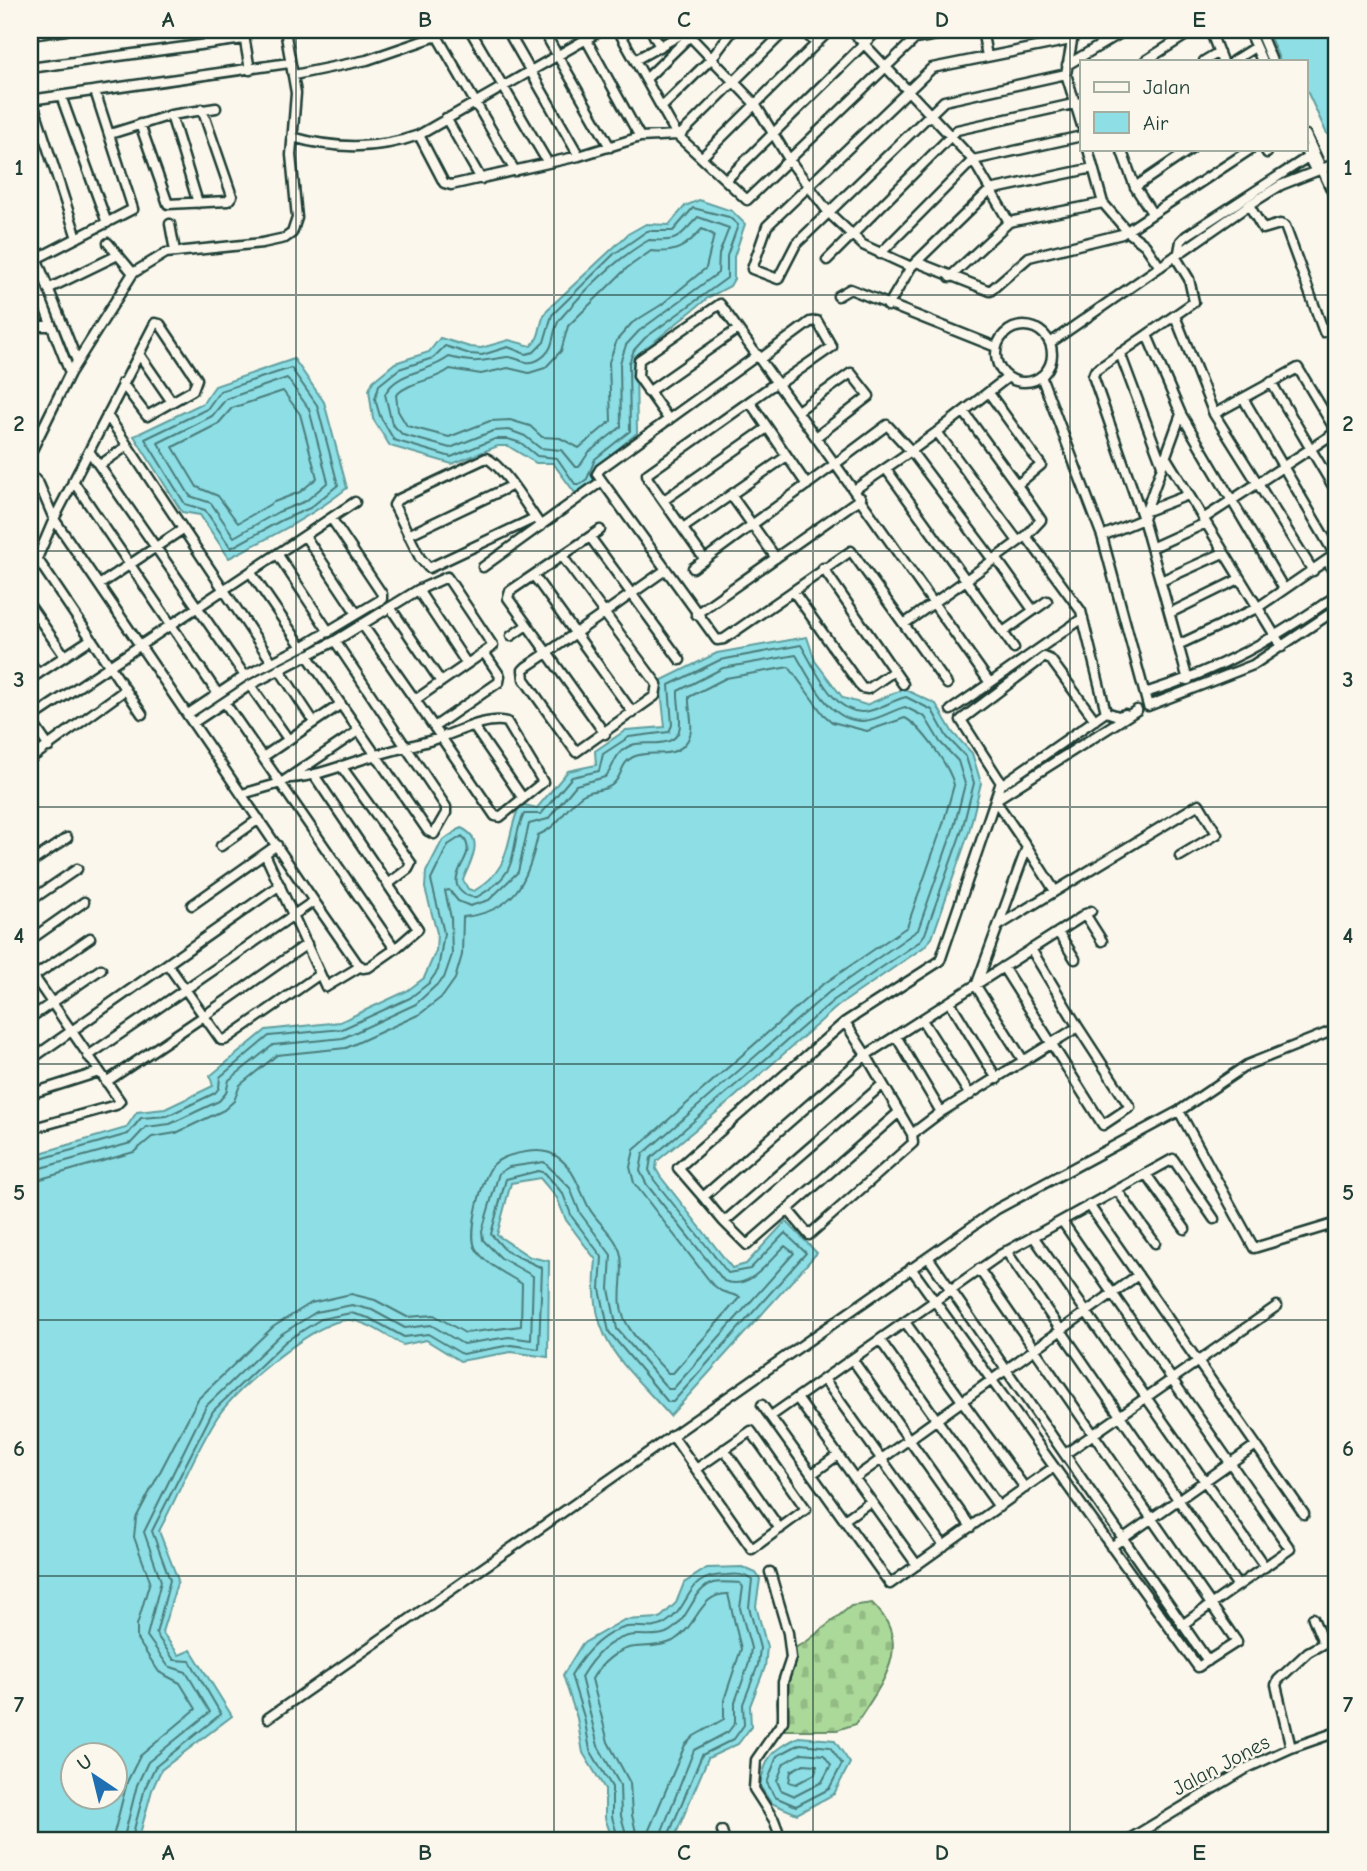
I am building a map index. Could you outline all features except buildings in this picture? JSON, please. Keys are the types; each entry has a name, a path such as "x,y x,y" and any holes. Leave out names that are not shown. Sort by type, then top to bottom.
{"street":[{"path":"30,35 66,30"},
{"path":"30,454 70,373 133,273 154,258 175,251 225,248 288,237 297,218 292,137 296,93 285,30"},
{"path":"471,30 548,163"},
{"path":"508,30 579,156"},
{"path":"543,30 610,146"},
{"path":"581,30 640,137"},
{"path":"292,137 341,147 401,141 419,135 474,101 602,30"},
{"path":"618,30 679,135 745,199 750,199 915,39 963,30"},
{"path":"651,30 660,47"},
{"path":"662,107 712,58 733,30"},
{"path":"419,135 444,183 451,185 579,156 640,137 679,135 786,30"},
{"path":"802,30 816,43"},
{"path":"702,157 830,30"},
{"path":"850,30 974,160 1009,222"},
{"path":"726,180 878,30"},
{"path":"982,30 987,56"},
{"path":"827,260 952,135 965,127 1079,103 1066,70 1074,30"},
{"path":"1085,59 1126,30"},
{"path":"1147,60 1194,30"},
{"path":"1210,30 1222,60"},
{"path":"1248,30 1262,60"},
{"path":"1259,30 1272,60"},
{"path":"635,60 688,32"},
{"path":"646,79 688,32"},
{"path":"688,32 755,104 808,188 851,236 880,254 990,291 1029,257 1115,237 1249,150"},
{"path":"294,75 367,60 439,33 474,101 515,171"},
{"path":"30,68 244,34 250,71"},
{"path":"1071,40 936,66 908,89 767,226 751,268 778,279 791,249 931,112 949,99 1066,70 1080,62"},
{"path":"1235,60 1255,47"},
{"path":"1206,60 1219,52"},
{"path":"77,238 30,98 250,71 289,63"},
{"path":"36,259 133,207 95,90"},
{"path":"61,96 107,223"},
{"path":"110,134 171,115 216,108"},
{"path":"140,124 168,204 228,201 232,196 202,109"},
{"path":"171,115 198,204"},
{"path":"446,118 481,178"},
{"path":"880,254 974,160 1080,136"},
{"path":"1308,141 1318,169"},
{"path":"1088,150 1103,203 1126,231 1145,245 1160,267"},
{"path":"1124,150 1135,187 1153,213"},
{"path":"1135,187 1190,150"},
{"path":"1188,680 1144,516 1093,378 1095,371 1175,316 1195,299 1177,254 1181,241 1186,236 1306,153 1337,202"},
{"path":"1050,343 1249,205 1318,169 1337,163"},
{"path":"888,306 915,265 990,190 1093,168"},
{"path":"950,276 1009,222 1103,203"},
{"path":"1249,205 1264,230 1280,224 1285,226 1324,332"},
{"path":"170,225 175,251"},
{"path":"30,242 77,361"},
{"path":"108,243 133,273"},
{"path":"48,289 118,255"},
{"path":"30,270 70,373"},
{"path":"838,296 850,289 996,347"},
{"path":"43,306 53,303"},
{"path":"669,420 638,376 637,368 645,355 717,305 722,305 990,683"},
{"path":"1175,316 1214,414 1313,570"},
{"path":"705,560 648,479 648,472 832,347 817,321 810,322 759,357 600,468 597,474 664,571 715,638 721,640 849,551 853,552 947,684"},
{"path":"30,575 54,519 122,383 155,323 159,323 197,379 193,390 145,415 122,383"},
{"path":"30,326 50,326"},
{"path":"1017,326 1037,328 1050,343 1051,361 1041,376 1025,382 1008,377 1000,369 996,347 1000,338 1017,326"},
{"path":"649,392 738,329"},
{"path":"1147,335 1181,414 1284,589"},
{"path":"1120,353 1163,461 1188,495 1282,647"},
{"path":"139,354 173,402"},
{"path":"1151,548 1204,521 1230,501 1337,432 1299,368 1214,414"},
{"path":"799,410 851,373 869,396 816,437"},
{"path":"1041,376 1102,536 1148,705"},
{"path":"855,490 1008,377"},
{"path":"1271,382 1337,493"},
{"path":"989,393 1041,465 1017,485"},
{"path":"1178,645 1257,608 1336,554 1242,398"},
{"path":"750,402 807,485"},
{"path":"904,624 995,559 1041,520 964,412"},
{"path":"1144,516 1181,414"},
{"path":"107,415 272,662"},
{"path":"694,568 887,425 911,451 1033,610"},
{"path":"664,500 767,428"},
{"path":"937,432 1080,608 1106,712"},
{"path":"100,465 127,446"},
{"path":"89,451 245,677"},
{"path":"683,528 787,456"},
{"path":"535,519 429,568 423,563 395,509 396,501 489,459 541,526"},
{"path":"886,469 1014,648"},
{"path":"30,474 54,519 314,901 361,966 367,968 418,929 314,775"},
{"path":"73,481 218,694"},
{"path":"483,567 602,481"},
{"path":"408,536 511,486"},
{"path":"30,491 41,492"},
{"path":"731,495 776,558"},
{"path":"1102,536 1188,495"},
{"path":"696,614 861,498"},
{"path":"49,747 30,719 355,502"},
{"path":"193,723 279,669 328,632 381,600 383,595 331,518"},
{"path":"99,585 183,529"},
{"path":"600,530 508,595 605,734"},
{"path":"305,536 356,614"},
{"path":"590,537 680,660"},
{"path":"1161,581 1223,553"},
{"path":"278,555 328,632"},
{"path":"562,556 604,613 658,686 655,696 579,751 572,747 523,676 526,667 548,653 575,633 604,613 632,593 664,571"},
{"path":"38,560 142,714"},
{"path":"1327,561 1337,577"},
{"path":"823,568 903,684"},
{"path":"251,573 374,755 433,834 447,807 335,641"},
{"path":"534,576 633,713"},
{"path":"188,715 272,662 335,641 418,590 442,578 448,578 493,645 485,654 415,700"},
{"path":"1170,613 1239,579"},
{"path":"418,590 467,664"},
{"path":"793,592 862,688 868,689 894,671"},
{"path":"1145,693 1188,680 1276,637 1337,595"},
{"path":"1003,632 1047,601"},
{"path":"30,606 64,655"},
{"path":"390,607 441,682"},
{"path":"1106,712 1118,716 1243,669 1282,647 1337,609"},
{"path":"951,710 1083,618"},
{"path":"290,778 314,775 374,755 408,747 441,737 474,727 500,720 507,722 543,779 496,817 441,737 362,624"},
{"path":"511,636 527,625"},
{"path":"30,680 91,639"},
{"path":"434,727 498,683 500,676 485,654"},
{"path":"1001,782 962,718 1044,657 1051,660 1094,720"},
{"path":"30,662 38,674"},
{"path":"279,669 314,722"},
{"path":"250,685 288,739"},
{"path":"30,759 125,690"},
{"path":"225,703 395,948"},
{"path":"262,757 341,704"},
{"path":"995,800 1137,710"},
{"path":"898,1113 747,1245 678,1168 845,1022 940,961 1001,782 1106,712"},
{"path":"474,727 522,797"},
{"path":"242,794 281,783 358,731"},
{"path":"341,766 411,863 408,869 388,884"},
{"path":"995,800 1055,891"},
{"path":"998,926 1199,804 1217,834 1180,856"},
{"path":"221,846 259,819"},
{"path":"30,863 67,838"},
{"path":"192,905 277,845"},
{"path":"976,986 1027,847"},
{"path":"265,854 328,988 361,966"},
{"path":"30,901 77,869"},
{"path":"30,1060 280,885"},
{"path":"88,1056 314,901"},
{"path":"30,940 85,902"},
{"path":"703,1197 866,1055 896,1035 1088,913 1102,941"},
{"path":"1058,932 1075,959"},
{"path":"30,1129 116,1105 119,1099 31,975 90,938"},
{"path":"106,1082 307,944"},
{"path":"1003,967 1103,1125 1130,1107 1031,949"},
{"path":"168,965 221,1040 225,1040 320,974"},
{"path":"30,1018 101,969"},
{"path":"976,986 1023,1060"},
{"path":"950,1002 997,1079"},
{"path":"922,1020 970,1095"},
{"path":"788,1210 809,1235 913,1143 912,1134 845,1022"},
{"path":"912,1134 941,1112 1078,1027"},
{"path":"268,1718 997,1209 1179,1111 1247,1065 1337,1028"},
{"path":"896,1035 941,1112"},
{"path":"30,1094 99,1072"},
{"path":"724,1222 883,1084"},
{"path":"1179,1111 1254,1248 1337,1223"},
{"path":"771,1416 1006,1251 1172,1159 1214,1219"},
{"path":"1146,1174 1185,1229"},
{"path":"1117,1190 1155,1243"},
{"path":"1089,1206 1304,1514"},
{"path":"1062,1221 1290,1549 1182,1625"},
{"path":"1033,1237 1265,1567"},
{"path":"1006,1251 1238,1586"},
{"path":"928,1257 1208,1661"},
{"path":"911,1268 1198,1667 1237,1642 979,1269"},
{"path":"855,1478 1138,1275"},
{"path":"1065,1454 1277,1306"},
{"path":"905,1322 1025,1488"},
{"path":"880,1340 999,1507"},
{"path":"852,1359 971,1527"},
{"path":"824,1379 944,1546"},
{"path":"797,1398 917,1565"},
{"path":"762,1405 890,1584 1054,1467"},
{"path":"672,1435 752,1549 806,1509 751,1431 696,1469"},
{"path":"1111,1547 1256,1445"},
{"path":"724,1449 780,1529"},
{"path":"812,1474 838,1455"},
{"path":"844,1520 872,1502"},
{"path":"771,1572 788,1633 791,1658 783,1682 783,1721 779,1731 757,1756 754,1789 774,1820 782,1841"},
{"path":"1312,1618 1323,1642"},
{"path":"1291,1748 1276,1685 1278,1680 1323,1642 1337,1636"},
{"name":"Jalan Jones","path":"1126,1841 1204,1791 1291,1748 1337,1732"},
{"path":"722,1831 725,1841"}],"green space":[{"path":"872,1603 885,1619 892,1634 893,1649 884,1679 856,1724 837,1730 780,1730 777,1702 789,1651 806,1642 851,1606"}],"water":[{"path":"1267,30 1337,30 1337,139 1327,134 1308,93 1308,60 1280,60"},
{"path":"699,200 732,211 745,224 734,257 734,279 730,286 709,297 640,353 636,363 637,433 600,464 592,484 575,493 553,463 536,463 508,446 498,446 452,464 390,446 373,419 369,390 373,381 395,363 429,352 440,338 481,348 509,340 531,346 547,310 628,234 646,224 669,225 685,206"},
{"path":"294,359 324,402 347,488 305,517 229,558 200,515 182,512 134,436 203,403 215,386"},
{"path":"807,637 815,661 843,698 866,705 904,689 936,704 953,733 972,753 981,783 969,832 932,938 924,947 838,1006 657,1161 656,1169 660,1176 732,1268 746,1264 786,1221 817,1253 670,1416 611,1347 597,1311 596,1260 566,1220 557,1198 540,1178 511,1183 497,1235 530,1257 549,1261 548,1357 511,1352 460,1361 426,1340 403,1345 370,1326 350,1320 336,1322 298,1342 259,1373 218,1416 194,1458 159,1531 178,1580 162,1632 179,1655 191,1650 232,1716 161,1770 152,1790 138,1841 30,1841 30,1156 126,1128 137,1112 165,1109 213,1086 210,1076 266,1030 340,1022 407,991 424,978 436,951 437,933 425,888 426,872 442,841 461,828 469,833 475,845 463,880 468,889 474,891 487,882 502,863 520,804 537,808 568,771 596,765 595,751 626,730 665,727 660,681 717,653"},
{"path":"742,1567 756,1573 760,1579 756,1606 767,1647 765,1667 750,1706 751,1727 738,1744 708,1758 673,1841 613,1841 605,1818 605,1789 583,1753 577,1718 563,1675 582,1644 624,1620 660,1618 676,1603 684,1583 707,1568"},
{"path":"799,1737 834,1740 850,1763 834,1794 797,1814 771,1803 760,1786 771,1755"}]}
